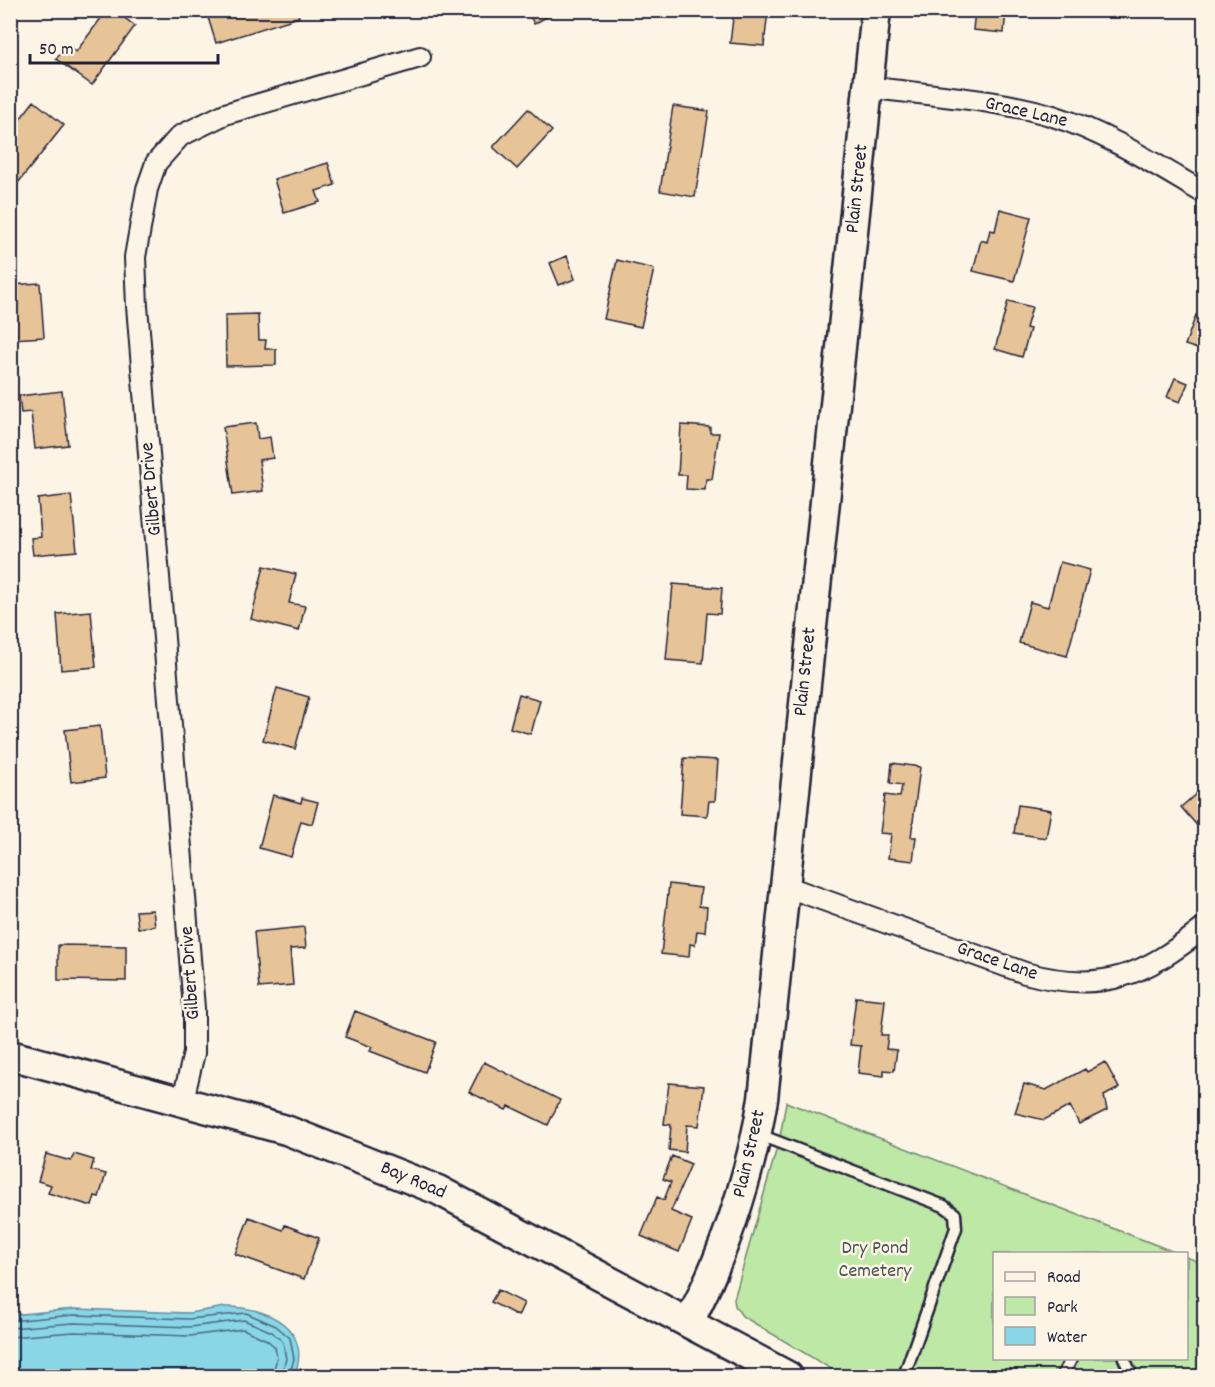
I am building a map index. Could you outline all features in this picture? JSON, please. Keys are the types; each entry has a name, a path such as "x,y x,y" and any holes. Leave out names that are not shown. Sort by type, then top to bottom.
{"street":[{"name":"Plain Street","path":"689,1322 729,1236 757,1133 770,1032 876,10"},
{"name":"Gilbert Drive","path":"182,1104 194,1053 194,1008 137,306 135,257 147,189 156,163 180,136 216,119 420,57"},
{"name":"Grace Lane","path":"868,87 1014,107 1052,116 1120,145 1204,192"},
{"name":"Grace Lane","path":"785,886 1025,973 1058,982 1095,982 1132,974 1172,953 1204,928"},
{"name":"Bay Road","path":"10,1055 135,1088 182,1104 286,1130 438,1190 689,1322 788,1377"}],"lane":[{"path":"757,1133 944,1206 955,1214 956,1228 904,1377"},
{"path":"1062,1377 1071,1360"},
{"path":"1124,1360 1132,1377"}],"green space":[{"name":"Dry Pond Cemetery","path":"786,1102 1174,1252 993,1252 993,1360 1188,1360 1188,1257 1204,1264 1204,1376 843,1376 742,1316 735,1306 734,1299 780,1137"}],"water":[{"path":"225,1307 241,1308 271,1316 292,1333 298,1345 298,1360 294,1376 11,1376 11,1315 74,1309 189,1313"}],"building":[{"path":"107,10 114,10 135,26 92,85 56,59 67,45 76,52"},
{"path":"297,10 299,17 216,43 206,11"},
{"path":"527,10 559,10 534,24"},
{"path":"734,10 768,10 764,46 730,43"},
{"path":"975,10 1006,10 1004,33 973,30"},
{"path":"34,101 64,125 18,183 10,177 10,132"},
{"path":"673,106 709,111 695,197 660,191"},
{"path":"528,109 552,131 517,169 493,147"},
{"path":"328,163 335,185 316,191 320,202 284,213 274,179"},
{"path":"1000,209 1031,217 1014,281 973,271 981,240 987,242 990,230 995,231"},
{"path":"567,256 575,279 559,285 550,263"},
{"path":"617,260 654,269 641,327 604,319"},
{"path":"40,283 44,337 12,339 10,285"},
{"path":"1008,301 1032,307 1026,328 1030,329 1022,357 995,349"},
{"path":"258,314 259,340 266,340 265,349 276,349 276,365 226,366 225,315"},
{"path":"1196,315 1204,319 1204,351 1185,345"},
{"path":"1175,378 1188,383 1180,402 1167,397"},
{"path":"62,391 68,445 35,449 31,412 21,413 19,396"},
{"path":"256,423 258,439 270,437 273,458 259,460 263,491 233,495 223,427"},
{"path":"681,425 710,427 710,433 719,433 712,479 706,479 705,490 686,489 687,475 678,475"},
{"path":"71,495 77,551 33,555 31,538 41,537 38,499"},
{"path":"1060,562 1090,570 1067,656 1019,643 1030,602 1048,607"},
{"path":"264,566 296,574 289,603 305,606 299,631 251,619"},
{"path":"673,584 722,588 720,614 707,613 703,663 666,660"},
{"path":"91,611 96,667 61,670 57,614"},
{"path":"277,688 309,697 295,749 263,740"},
{"path":"519,694 540,700 531,734 510,728"},
{"path":"100,726 105,778 71,782 65,730"},
{"path":"684,758 718,760 715,801 709,801 707,816 680,814"},
{"path":"892,763 920,767 911,837 916,837 913,861 888,858 891,834 880,833 885,795 900,797 902,785 890,783"},
{"path":"1204,787 1204,826 1200,829 1181,807"},
{"path":"273,795 301,803 302,798 318,802 312,824 301,821 291,857 259,848"},
{"path":"1018,805 1051,810 1046,838 1014,833"},
{"path":"669,884 701,888 699,906 707,907 705,932 697,931 695,945 690,944 689,957 661,954"},
{"path":"153,910 155,926 138,928 136,911"},
{"path":"10,924 16,925 10,958"},
{"path":"304,927 306,948 290,949 293,985 259,988 254,932"},
{"path":"58,945 126,946 126,981 58,980"},
{"path":"856,997 885,1000 881,1035 888,1035 886,1049 897,1050 894,1071 884,1070 884,1076 858,1073 861,1046 850,1045"},
{"path":"355,1011 436,1042 425,1072 370,1051 372,1047 345,1037"},
{"path":"484,1062 560,1100 548,1125 509,1106 506,1110 469,1092"},
{"path":"1105,1062 1119,1088 1104,1096 1107,1110 1079,1124 1070,1106 1044,1120 1015,1113 1024,1084 1046,1090 1085,1069 1087,1072"},
{"path":"669,1083 704,1086 699,1126 687,1125 685,1152 669,1150 671,1125 664,1124"},
{"path":"46,1154 71,1161 74,1154 94,1160 91,1170 106,1174 99,1197 95,1196 92,1206 48,1193 51,1185 38,1181"},
{"path":"672,1156 691,1164 671,1211 692,1220 679,1252 641,1236 657,1197 664,1200 671,1182 663,1179"},
{"path":"249,1217 283,1230 285,1225 319,1238 304,1279 235,1254"},
{"path":"498,1290 524,1303 518,1316 491,1302"}]}
